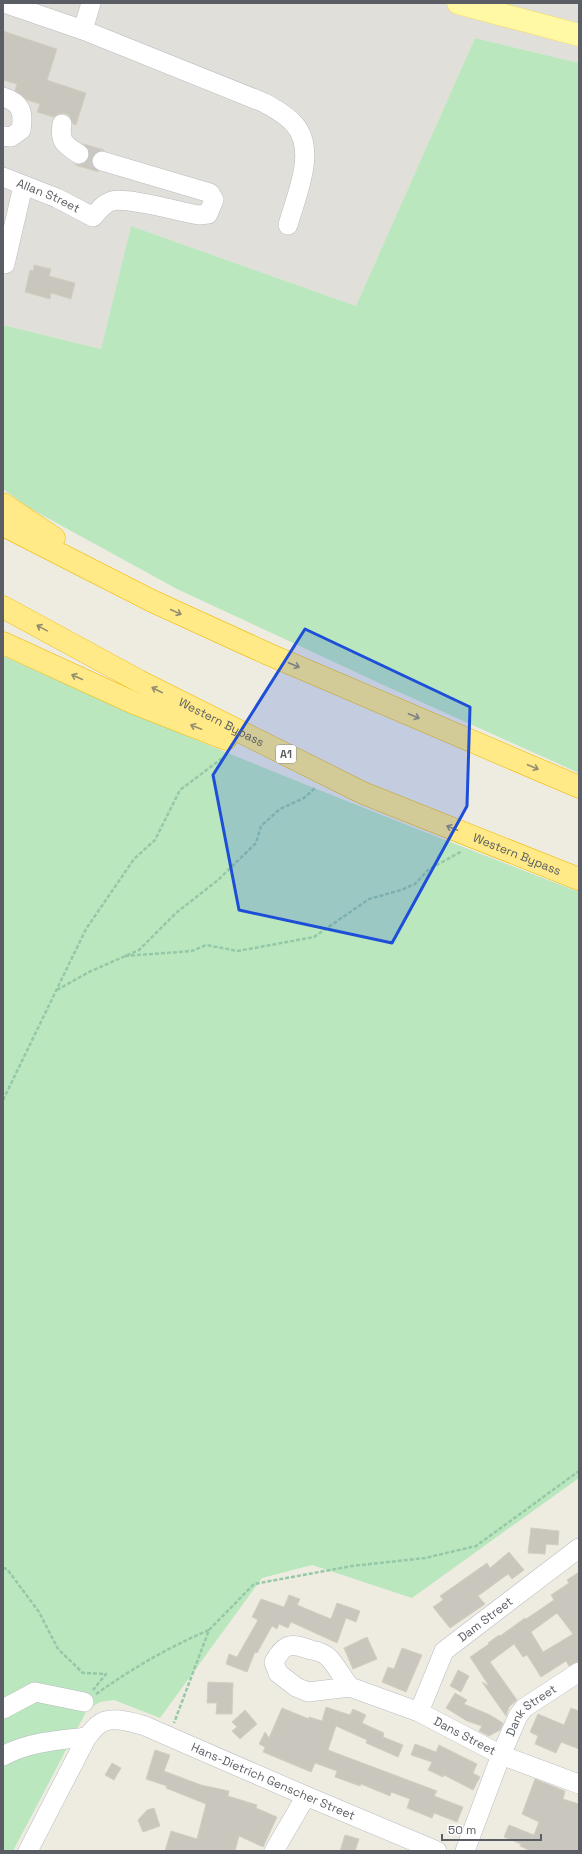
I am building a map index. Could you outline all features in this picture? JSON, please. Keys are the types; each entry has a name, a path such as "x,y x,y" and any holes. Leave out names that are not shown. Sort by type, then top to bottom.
{"highway":[{"path":"3,504 152,601"},
{"path":"3,525 152,601 268,654 579,787"},
{"name":"Western Bypass","path":"3,607 139,681 363,793 579,879"},
{"path":"3,643 134,702 363,793"}],"main road":[{"path":"458,3 579,35"}],"street":[{"path":"4,3 83,30 265,103 283,114 295,124 304,143 306,158 288,225"},
{"path":"83,30 91,3"},
{"path":"3,96 11,99 21,108 23,118 21,130 11,137 3,136"},
{"path":"62,124 60,135 65,145 79,154"},
{"name":"Allan Street","path":"3,177 57,198 93,217 102,207 112,201 132,202 199,215 208,214 214,200 210,193 102,161"},
{"path":"5,264 23,186"},
{"name":"Dam Street","path":"418,1712 444,1651 579,1548"},
{"name":"Dank Street","path":"465,1851 501,1755 518,1716 524,1708 579,1672"},
{"name":"Dans Street","path":"350,1687 418,1712 501,1755 579,1784"},
{"path":"3,1709 35,1692 84,1702"},
{"name":"Hans-Dietrich Genscher Street","path":"87,1737 98,1724 108,1720 125,1721 145,1726 437,1851"},
{"path":"4,1757 49,1741 87,1737"},
{"path":"28,1851 87,1737"},
{"path":"274,1851 306,1796"}],"path":[{"path":"3,1100 86,929 134,859 155,840 180,790 240,744"},
{"path":"56,990 89,972 140,950 176,913 232,867 256,843 260,826 280,809 304,798 327,778"},
{"path":"125,956 192,951 206,945 238,951 314,937 369,898 401,890 415,884 428,870 481,840"},
{"path":"84,1702 125,1673 171,1646 209,1630 254,1584 352,1566 426,1558 476,1546 579,1471"},
{"path":"3,1568 7,1569 39,1612 58,1649 83,1673 106,1674 84,1702"},
{"path":"169,1736 209,1630"}],"highlighted area":[{"path":"305,629 470,707 467,806 392,943 239,910 213,775"}],"shaded area":[{"path":"3,3 579,3 579,63 475,38 356,306 131,226 101,349 3,325"}],"green space":[{"path":"475,38 579,63 579,773 379,683 177,589 31,509 3,489 3,325 101,349 131,226 356,306"},
{"path":"3,656 217,749 579,892 579,1478 412,1598 312,1565 262,1578 160,1718 114,1700 100,1702 87,1710 13,1851 3,1851"}],"building":[{"path":"3,31 57,49 47,80 86,93 76,125 73,124 69,115 64,113 53,117 37,112 40,104 27,100 15,90 17,84 3,80"},
{"path":"84,144 104,150 95,153 91,158 91,164 99,172 75,165 84,164 88,160 89,149"},
{"path":"34,265 51,269 49,276 75,283 71,299 51,293 50,299 25,292 30,270 33,271"},
{"path":"531,1528 559,1531 558,1545 546,1544 545,1554 528,1553"},
{"path":"509,1552 524,1570 512,1579 508,1574 478,1596 485,1604 450,1628 433,1607 443,1600 440,1596 487,1563 490,1568"},
{"path":"579,1572 579,1661 569,1666 566,1661 541,1677 527,1655 523,1657 514,1644 490,1662 517,1700 509,1707 506,1716 482,1682 489,1686 470,1657 499,1635 500,1636 554,1600 551,1595 569,1583 567,1580","holes":["557,1613 573,1634 543,1652 531,1632"]},
{"path":"289,1595 300,1599 297,1605 331,1619 337,1603 360,1611 356,1622 346,1618 337,1643 291,1622 288,1628 279,1624 277,1629 272,1626 257,1653 255,1652 247,1672 226,1664 229,1654 237,1657 258,1620 252,1617 261,1599 284,1607"},
{"path":"367,1637 377,1659 353,1669 344,1648"},
{"path":"402,1648 422,1655 406,1692 382,1682 388,1667 394,1669"},
{"path":"458,1670 469,1676 461,1692 450,1686"},
{"path":"208,1682 233,1683 232,1714 216,1714 217,1703 207,1703"},
{"path":"455,1693 467,1700 464,1704 490,1715 503,1723 500,1730 489,1736 479,1731 482,1726 467,1721 446,1708"},
{"path":"326,1707 350,1715 353,1709 366,1715 362,1723 384,1733 383,1737 403,1745 398,1757 366,1743 367,1740 336,1726 328,1750 437,1791 434,1796 463,1807 457,1822 434,1813 432,1818 407,1808 410,1799 391,1792 390,1796 361,1784 360,1786 335,1777 337,1771 315,1763 311,1772 263,1752 265,1747 259,1744 265,1732 269,1738 282,1708 309,1719 309,1717 322,1721"},
{"path":"571,1708 579,1711 579,1749 561,1742 556,1753 535,1744 538,1736 530,1732 538,1714 564,1725"},
{"path":"245,1710 257,1724 240,1739 232,1731 237,1727 232,1722"},
{"path":"415,1744 436,1752 439,1745 477,1764 473,1773 480,1777 473,1790 444,1775 443,1777 428,1770 432,1762 411,1755"},
{"path":"155,1750 170,1755 164,1771 201,1785 229,1791 228,1796 257,1805 256,1808 277,1817 263,1847 239,1836 235,1851 165,1851 171,1831 197,1839 206,1804 166,1788 167,1786 146,1779"},
{"path":"112,1763 121,1768 114,1780 105,1775"},
{"path":"535,1779 565,1791 563,1799 579,1804 579,1851 531,1851 520,1846 521,1844 504,1837 509,1825 534,1835 539,1822 522,1814"},
{"path":"154,1808 160,1826 143,1832 138,1820 147,1810"},
{"path":"345,1835 359,1839 355,1851 340,1851"}],"tunnel":[{"path":"79,154 102,161"}]}
